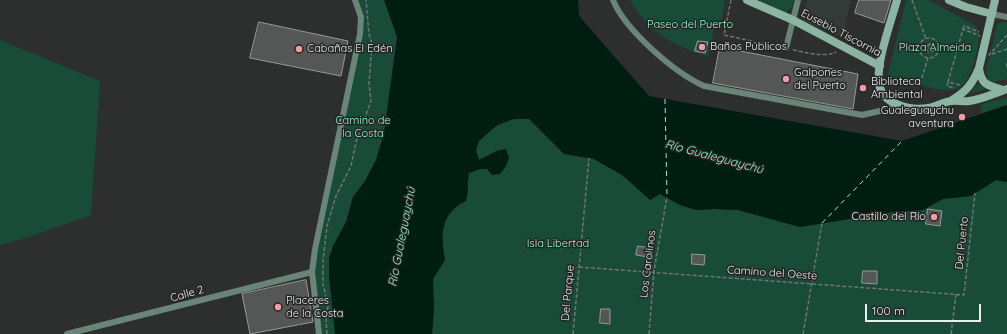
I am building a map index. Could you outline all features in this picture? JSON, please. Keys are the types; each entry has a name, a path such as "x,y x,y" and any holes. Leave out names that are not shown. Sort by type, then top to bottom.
{"main road":[{"name":"Eusebio Tiscornia","path":"747,0 842,44 880,66"},
{"path":"897,0 880,66 879,84 882,94 887,99 902,106 914,109 928,108 952,100 962,95 970,87 979,68 995,0"},
{"path":"949,0 966,7 992,14"},
{"path":"979,68 981,79 984,83 1005,90"},
{"path":"952,100 968,102 1005,90"}],"street":[{"path":"319,334 312,272 317,241 360,34 361,17 356,0"},
{"path":"613,0 624,19 641,39 685,75 704,86 862,116 902,106"},
{"path":"786,48 798,0"},
{"path":"992,14 1007,17"},
{"name":"Calle 2","path":"67,334 312,272"}],"path":[{"path":"327,334 328,306 323,284 323,261 328,226 336,196 351,166 356,142 371,101 369,83 372,44 369,34 366,0"},
{"path":"731,0 724,35 786,48 832,54 842,44"},
{"path":"912,0 926,39"},
{"path":"955,89 947,86 964,26 979,32"},
{"path":"963,29 980,36"},
{"path":"1007,35 990,55 1007,48"},
{"path":"926,39 935,40 939,48 935,56 928,58 922,55 919,49 921,43 926,39"},
{"path":"920,84 928,58"},
{"path":"1007,62 1007,67"},
{"path":"948,82 961,86"},
{"name":"Del Parque","path":"573,334 589,158"},
{"name":"Del Puerto","path":"964,295 975,193"},
{"name":"Los Carolinos","path":"649,334 654,272 666,197"},
{"path":"802,334 822,223"},
{"name":"Camino del Oeste","path":"579,267 964,295"},
{"path":"951,334 956,294"}],"shaded area":[{"path":"807,0 851,0 843,37 802,21"}],"green space":[{"name":"Camino de la Costa","path":"355,0 384,0 397,37 384,133 376,160 365,181 353,197 346,222 333,246 329,258 329,275 335,334 319,334 312,272 360,34"},
{"name":"Paseo del Puerto","path":"630,0 725,0 722,19 715,25 708,56 696,53 673,43 653,29 644,20"},
{"path":"759,0 794,0 792,7 785,13"},
{"name":"Plaza Almeida","path":"906,0 928,0 973,24 978,29 979,41 970,74 964,83 958,88 951,90 934,89 902,78 891,81 888,74"},
{"path":"1002,22 1007,23 1007,79 994,82 988,80 986,71 997,25"},
{"path":"0,40 100,81 91,215 26,238 0,245"},
{"path":"978,84 988,89 969,94"},
{"path":"1007,97 1007,105 982,113 980,105"},
{"name":"Isla Libertad","path":"514,119 529,119 564,154 594,159 622,175 650,199 660,194 680,205 696,210 738,210 800,227 893,212 923,210 943,199 971,196 996,180 1007,182 1007,334 432,334 434,310 433,279 445,260 441,236 448,216 468,194 467,187 469,173 480,169 487,169 492,175 500,174 506,166 497,151 478,160 476,151 477,145 484,135 490,130"}],"water":[{"name":"Río Gualeguaychú","path":"384,0 578,0 579,16 649,96 902,141 1007,105 1007,182 996,180 971,196 943,199 923,210 893,212 800,227 738,210 696,210 680,205 660,194 650,200 622,175 594,159 564,154 529,119 514,119 497,125 479,141 476,150 479,160 497,151 506,149 509,158 506,166 500,174 492,175 487,169 480,169 469,173 466,201 457,206 446,219 443,234 445,260 433,279 434,310 432,334 335,334 329,275 329,258 333,246 346,222 353,197 365,181 376,160 384,133 397,37"}],"building":[{"path":"859,0 891,0 884,23 855,13"},
{"name":"Cabañas El Edén","path":"259,22 348,41 341,76 250,58"},
{"name":"Baños Públicos","path":"698,41 708,42 705,53 695,51"},
{"path":"930,44 933,45 933,51 930,52 927,51 926,48 927,45"},
{"name":"Galpones del Puerto","path":"720,47 858,74 853,109 713,83"},
{"name":"Castillo del Río","path":"928,209 942,211 940,226 926,224"},
{"path":"638,246 650,248 648,257 636,255"},
{"path":"692,254 705,255 704,265 692,264"},
{"path":"863,271 877,271 877,284 862,283"},
{"name":"Placeres de la Costa","path":"306,280 313,322 250,334 242,294"},
{"path":"601,309 610,309 610,324 600,323"}],"ferry route":[{"path":"665,99 667,197"},
{"path":"822,223 902,141"}],"place":[{"name":"Baños Públicos","path":"702,47"},
{"name":"Cabañas El Edén","path":"299,49"},
{"name":"Galpones del Puerto","path":"786,79"},
{"name":"Biblioteca Ambiental","path":"863,88"},
{"name":"Gualeguaychu aventura","path":"962,117"},
{"name":"Castillo del Río","path":"934,217"},
{"name":"Placeres de la Costa","path":"278,307"}]}
